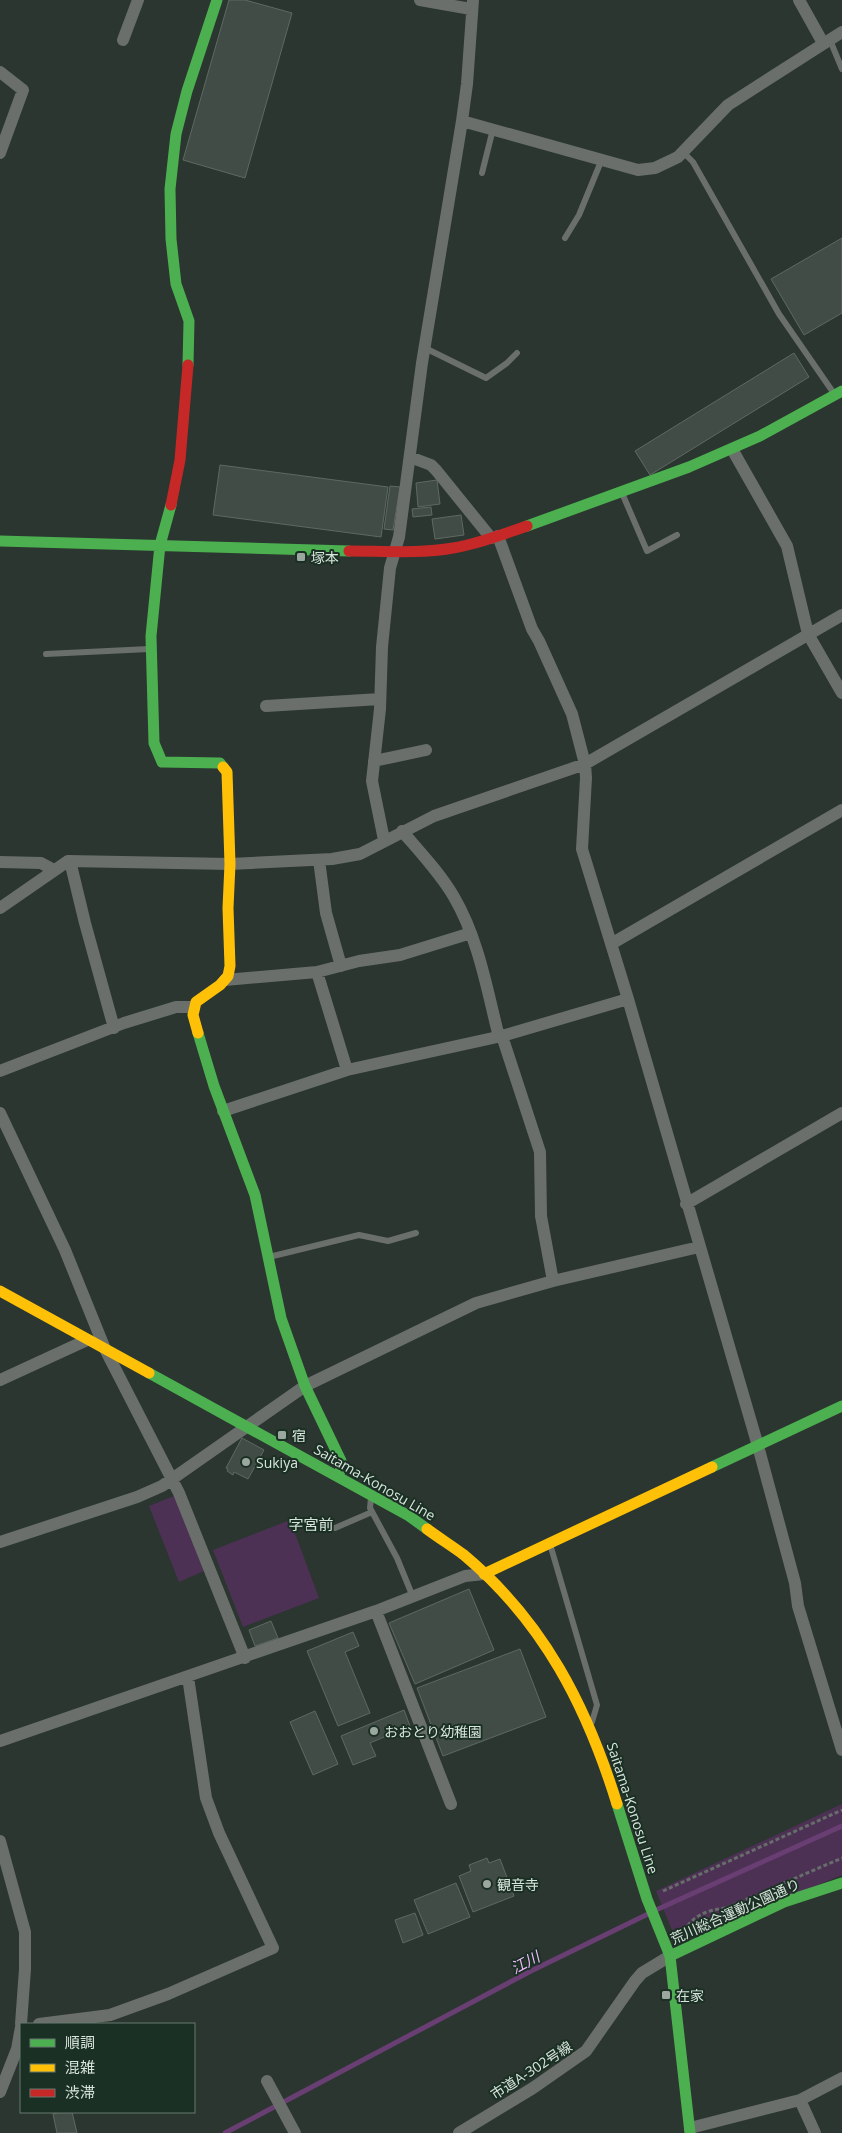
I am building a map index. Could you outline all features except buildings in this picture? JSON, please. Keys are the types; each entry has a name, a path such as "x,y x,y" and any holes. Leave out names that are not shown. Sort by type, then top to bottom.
{"street":[{"path":"123,40 138,0"},
{"path":"217,0 187,91 176,134 170,189 171,239 176,284 189,320 189,358 180,460 175,492 160,544 150,649 154,743 162,762 220,763 227,772 230,864 228,919 231,961 225,980 217,988 199,999 194,1007 194,1018 223,1110 255,1195 278,1309 305,1386 341,1461 342,1466 338,1476"},
{"path":"384,840 373,789 382,647 390,568 398,537 425,348 462,121 467,84 472,5 420,0"},
{"path":"799,0 826,41"},
{"path":"462,121 645,170 655,168 683,152 728,105 842,32"},
{"path":"0,72 23,90 0,153"},
{"path":"0,541 394,552 453,548 494,537 621,492 732,449 781,425 838,393"},
{"path":"732,449 787,546 808,634 842,694"},
{"path":"410,457 431,465 494,537 532,629 572,714 585,764 582,849 628,999 686,1204 758,1446 795,1583 798,1606 842,1750"},
{"path":"0,908 70,861 230,864 319,860 354,856 434,816 585,764 842,615"},
{"path":"266,706 380,699"},
{"path":"374,761 426,750"},
{"path":"611,944 842,810"},
{"path":"402,831 442,878 454,897 471,933 501,1036 540,1152 541,1216 553,1281"},
{"path":"319,860 326,912 341,966"},
{"path":"70,861 114,1028"},
{"path":"0,862 41,863 54,870"},
{"path":"225,980 317,972 400,955 471,933"},
{"path":"317,972 347,1070"},
{"path":"223,1110 347,1070 501,1036 628,999"},
{"path":"0,1071 176,1007 194,1007"},
{"path":"686,1204 842,1113"},
{"path":"0,1114 65,1250 104,1349 172,1480 245,1658"},
{"path":"0,1542 137,1498 172,1480 305,1386 476,1303 553,1281 700,1247"},
{"name":"Saitama-Konosu Line","path":"0,1291 338,1476 416,1521 463,1555 484,1574 541,1639 563,1672 590,1728 652,1899 658,1927 670,1956 690,2131"},
{"path":"0,1380 87,1340"},
{"path":"0,1741 245,1658 376,1611 465,1576 484,1574 842,1406"},
{"path":"376,1611 451,1804"},
{"path":"47,2023 110,2015 168,1994 273,1948 219,1833 206,1798 188,1677"},
{"path":"0,1841 24,1932 25,1969 21,2023"},
{"name":"荒川総合運動公園通り","path":"670,1956 784,1902 842,1883"},
{"name":"市道A-302号線","path":"460,2133 532,2088 586,2051 642,1973 670,1956"},
{"path":"0,2092 17,2049 20,2032"},
{"path":"690,2131 800,2100 842,2078"},
{"path":"270,2086 292,2127"},
{"path":"800,2100 815,2133"}],"lane":[{"path":"826,41 842,69"},
{"path":"482,173 493,129"},
{"path":"683,152 693,162 779,314 838,393"},
{"path":"565,238 579,216 602,159"},
{"path":"425,348 486,378 507,363 517,352"},
{"path":"621,492 647,551 677,535"},
{"path":"46,654 150,649"},
{"path":"268,1258 359,1235 388,1240 416,1233"},
{"path":"372,1495 369,1504 372,1512 388,1540 413,1597"},
{"path":"336,1528 372,1512"},
{"path":"550,1543 596,1705 590,1728"}],"path":[{"path":"652,1899 842,1810"},
{"path":"682,1933 698,1915 726,1908 842,1858"}],"shaded area":[{"path":"174,1496 204,1571 179,1582 149,1506"},
{"path":"290,1520 319,1598 243,1627 213,1550"},
{"path":"842,1804 842,1875 695,1936 683,1937 672,1930 656,1891"}],"waterway":[{"name":"江川","path":"656,1910 842,1826"},
{"name":"江川","path":"225,2133 531,1971 648,1914"}],"traffic: fast":[{"path":"188,365 189,321 176,284 171,239 170,189 176,134 187,91 217,0"},
{"path":"527,526 689,467 760,436 842,391"},
{"path":"171,505 160,545 151,636 154,743 162,762 220,763 223,767"},
{"path":"0,541 349,551"},
{"path":"198,1033 214,1086 255,1195 281,1318 305,1386 341,1461 342,1466 338,1476"},
{"path":"149,1373 409,1516 427,1529"},
{"path":"712,1467 842,1406"},
{"path":"617,1804 647,1899 670,1956 690,2133"},
{"path":"670,1956 784,1902 842,1883"}],"traffic: slow":[{"path":"198,1033 193,1015 196,1002 220,985 228,976 230,966 228,908 230,864 227,772 223,767"},
{"path":"0,1291 149,1373"},
{"path":"484,1574 712,1467"},
{"path":"427,1529 464,1555 492,1581 540,1638 559,1668 592,1734 617,1804"}],"traffic: jam":[{"path":"171,505 180,460 188,365"},
{"path":"349,551 414,552 440,550 472,544 527,526"}],"place":[{"name":"塚本","path":"301,557"},
{"name":"宿","path":"282,1435"},
{"name":"Sukiya","path":"246,1462"},
{"name":"おおとり幼稚園","path":"374,1731"},
{"name":"観音寺","path":"487,1884"},
{"name":"在家","path":"666,1995"}],"district":[{"name":"字宮前","path":"311,1524"}]}
